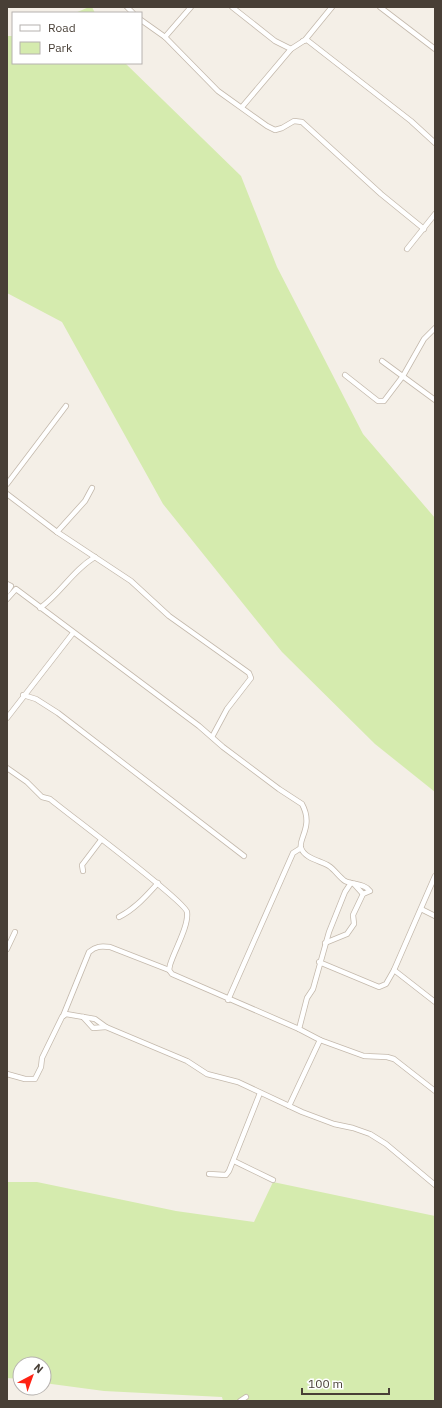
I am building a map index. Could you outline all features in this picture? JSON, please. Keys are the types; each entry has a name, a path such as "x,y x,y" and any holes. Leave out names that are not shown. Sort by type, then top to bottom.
{"street":[{"path":"165,37 191,7"},
{"path":"232,7 275,41 290,49"},
{"path":"242,107 290,49 303,41 332,7"},
{"path":"380,7 435,49"},
{"path":"142,21 165,37 218,90 267,126 275,130 294,121 302,122 381,194 424,229"},
{"path":"303,41 307,40 399,112 435,143"},
{"path":"407,249 435,214"},
{"path":"345,375 381,402 384,401 403,376 424,339 435,328"},
{"path":"382,361 435,400"},
{"path":"7,484 66,406"},
{"path":"57,532 85,501 92,488"},
{"path":"7,494 57,532 131,581 169,616 249,674 251,678 249,683 227,709 212,737"},
{"path":"40,608 80,567 95,557"},
{"path":"7,584 10,586 7,592"},
{"path":"7,599 16,589 73,633 87,641 279,789 302,804 307,822 301,848 293,853 228,1000"},
{"path":"7,718 23,695 73,633"},
{"path":"23,695 36,699 58,713 244,856"},
{"path":"7,768 27,782 42,797 50,800 158,883 183,905 187,912 183,932 176,945 169,970"},
{"path":"83,870 82,865 101,840"},
{"path":"301,848 306,854 328,865 343,880 367,887 370,891 363,894 353,915 354,924 347,934 325,942"},
{"path":"320,962 379,987 386,984 394,970 435,876"},
{"path":"343,880 344,892"},
{"path":"118,917 128,912 158,883"},
{"path":"300,1029 307,998 313,989 325,942 344,892 353,883"},
{"path":"353,883 363,894"},
{"path":"421,909 435,916"},
{"path":"7,949 15,932"},
{"path":"7,1074 25,1079 36,1079 40,1072 42,1058 62,1017 89,952 102,946 110,947 169,970 172,974 228,1000 300,1029 320,1040 364,1056 391,1058 435,1091"},
{"path":"394,970 435,1002"},
{"path":"62,1017 66,1014 95,1019 106,1027 187,1060 207,1074 238,1082 289,1106 334,1124 353,1128 370,1134 386,1144 435,1185"},
{"path":"84,1017 93,1028 106,1027"},
{"path":"289,1106 320,1040"},
{"path":"210,1174 226,1175 234,1161 260,1093"},
{"path":"234,1161 273,1180"},
{"path":"240,1401 246,1397"}],"green space":[{"path":"92,7 94,12 77,12"},
{"path":"7,36 12,36 12,64 126,64 241,176 277,267 363,434 435,518 435,792 375,744 282,652 163,504 62,322 7,293"},
{"path":"7,1182 37,1182 176,1211 254,1222 273,1182 435,1216 435,1401 223,1401 222,1397 104,1391 52,1384 52,1356 12,1356 12,1378 7,1378"}]}
